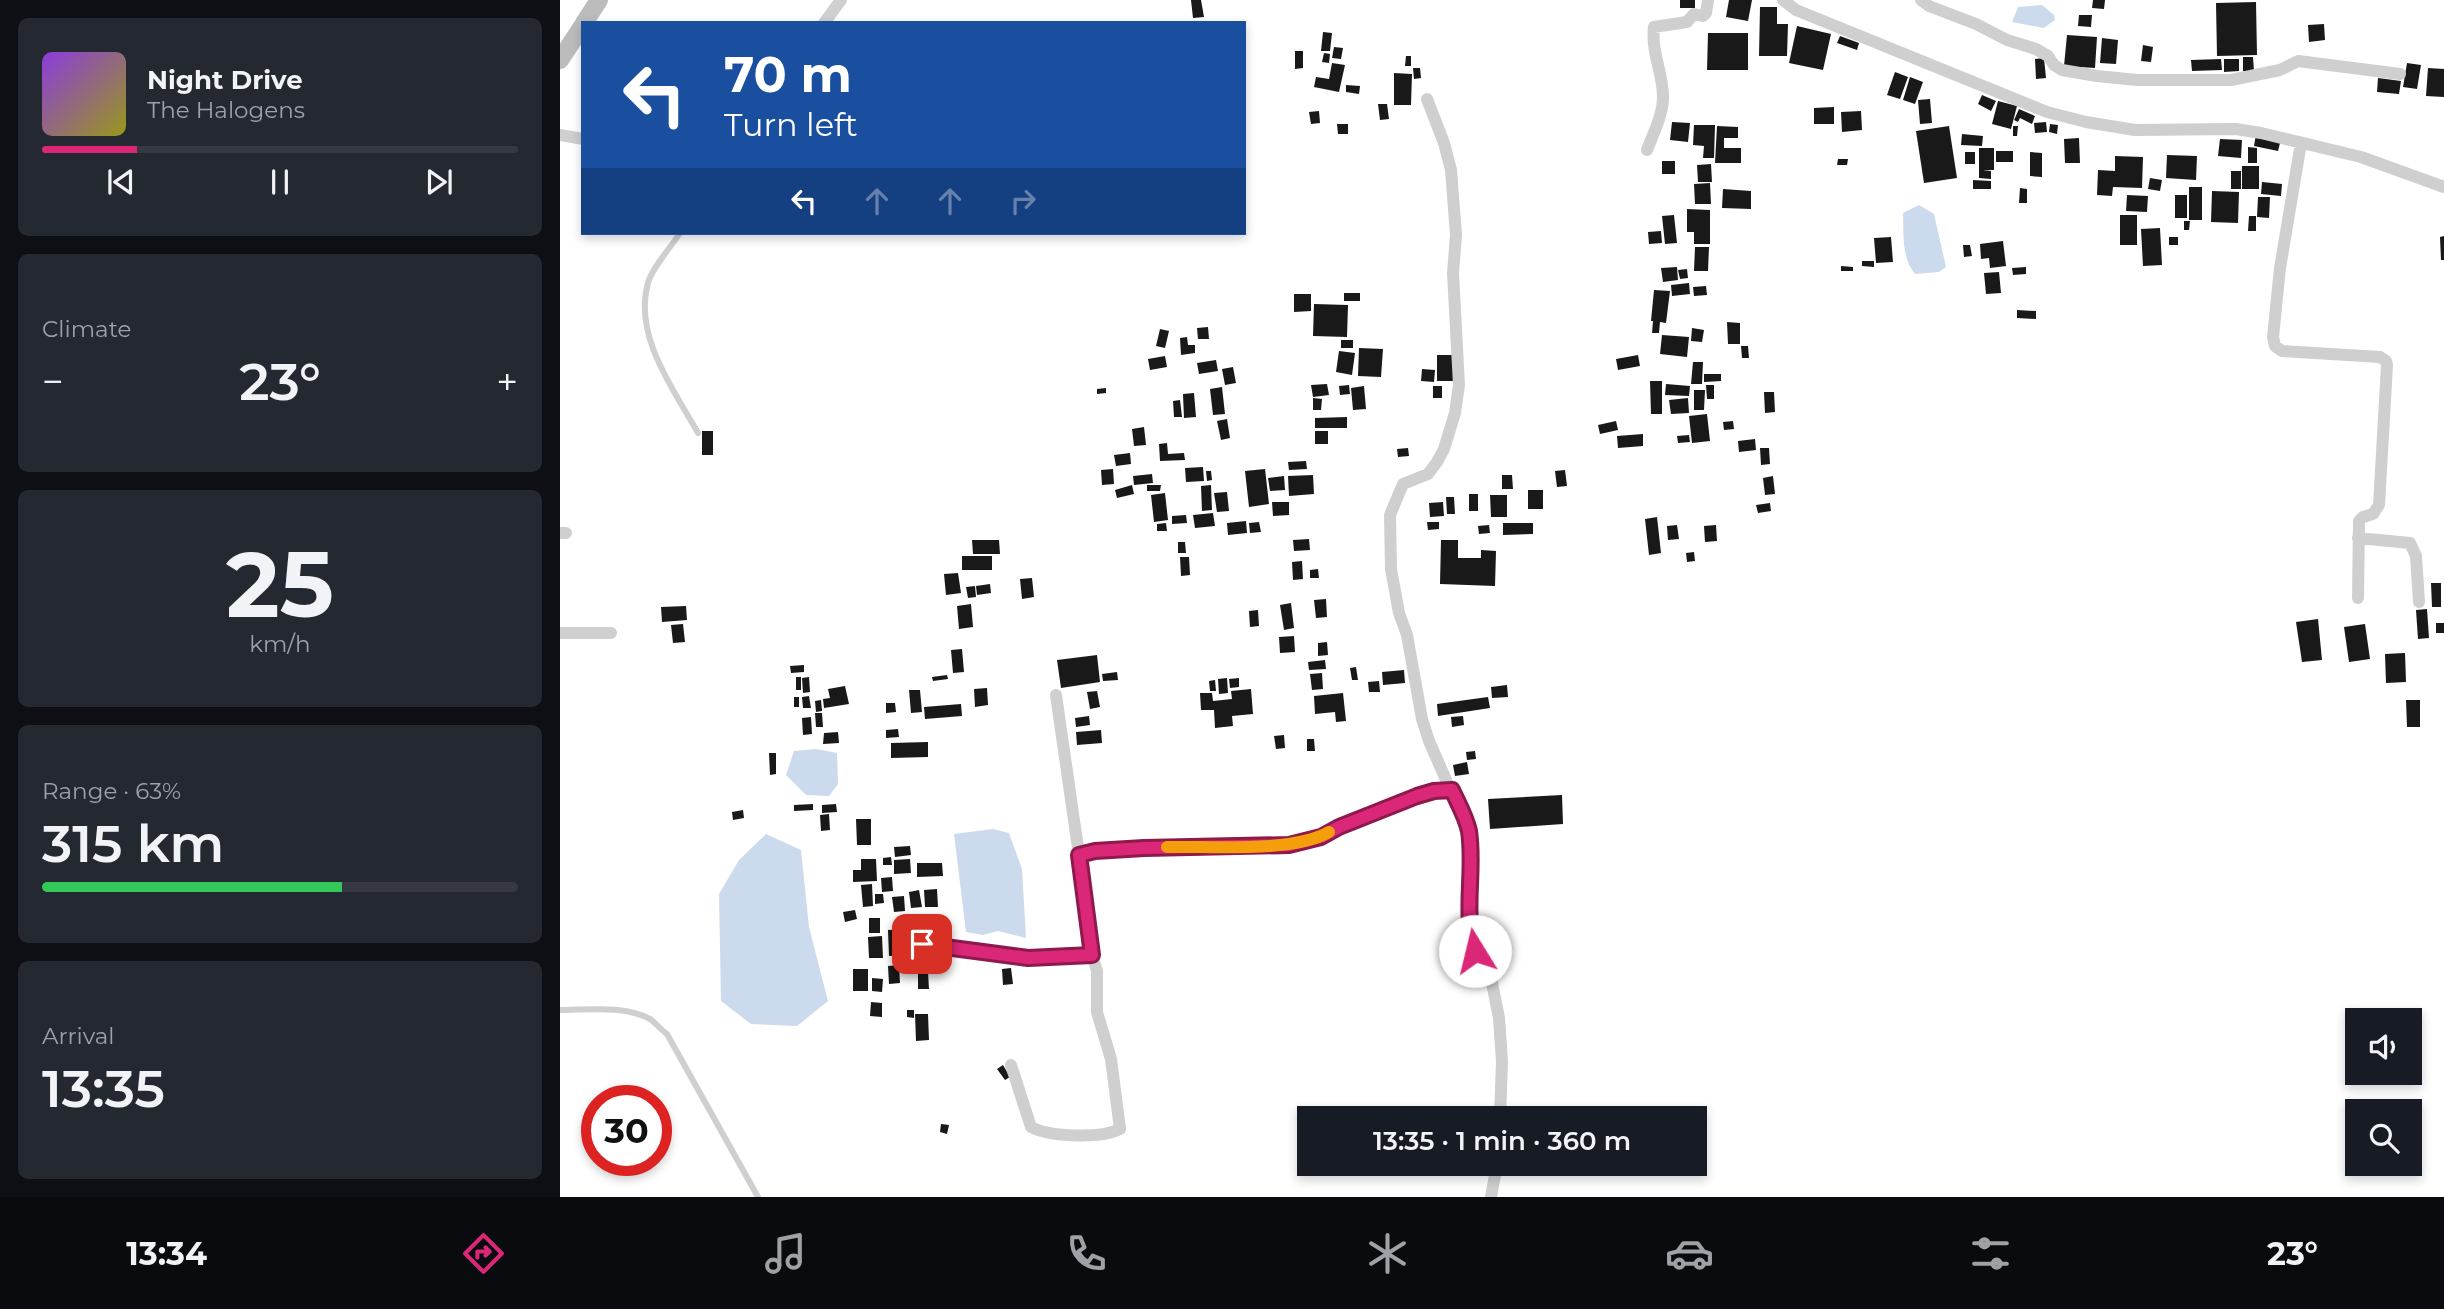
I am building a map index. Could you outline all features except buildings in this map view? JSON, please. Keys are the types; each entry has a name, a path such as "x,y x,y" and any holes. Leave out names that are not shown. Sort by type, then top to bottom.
{"street":[{"path":"585,21 599,0"},
{"path":"825,21 841,0"},
{"path":"1647,150 1660,114 1663,95 1655,55 1654,27 1687,22 1694,14 1703,16 1708,0"},
{"path":"1783,0 1796,10 2047,112 2135,130 2236,130 2261,133 2361,157 2444,187"},
{"path":"1920,0 2007,40 2036,49 2062,70 2097,76 2137,80 2231,80 2280,69 2298,61 2400,74"},
{"path":"560,60 581,27"},
{"path":"1427,99 1451,170 1457,235 1453,273 1459,385 1455,414 1444,449 1428,474 1403,484 1390,515 1391,569 1399,613 1407,635 1422,719 1468,830 1471,858 1468,901 1470,934 1483,970 1492,983 1499,1018 1502,1061 1500,1106"},
{"path":"560,135 581,139"},
{"path":"2301,143 2280,268 2273,337 2275,346 2282,351 2375,357 2386,361 2379,505 2373,514 2360,519 2358,598"},
{"path":"2358,538 2410,543 2416,556 2419,601"},
{"path":"560,633 611,632"},
{"path":"1011,1065 1031,1127 1043,1133 1056,1134 1108,1135 1120,1129 1111,1059 1097,1012 1097,971 1092,955 1056,695"},
{"path":"1079,855 1095,851 1157,848 1289,845 1321,837 1339,827 1417,796 1452,790"},
{"path":"922,944 1028,958 1092,955"},
{"path":"1492,1197 1495,1176"}],"lane":[{"path":"679,235 648,281 646,317 657,358 698,433"},
{"path":"560,1010 612,1010 636,1015 650,1020 667,1034 758,1197"}],"water":[{"path":"2042,5 2054,15 2055,20 2044,28 2012,22 2018,7"},
{"path":"1919,205 1934,214 1946,267 1939,272 1915,274 1907,260 1903,213"},
{"path":"816,749 837,753 838,784 829,796 806,795 786,775 794,751"},
{"path":"993,829 1009,833 1022,869 1026,938 998,931 983,935 966,932 954,834"},
{"path":"766,834 801,850 809,927 828,1001 797,1026 751,1024 721,1001 719,894 739,860"}],"slow traffic":[{"path":"1167,847 1289,845 1321,837 1329,832"}],"route":[{"path":"922,944 1028,958 1092,955 1079,855 1095,851 1144,848 1289,845 1321,837 1339,827 1417,796 1452,790 1468,830 1471,858 1468,901 1470,934 1475,951"}]}
